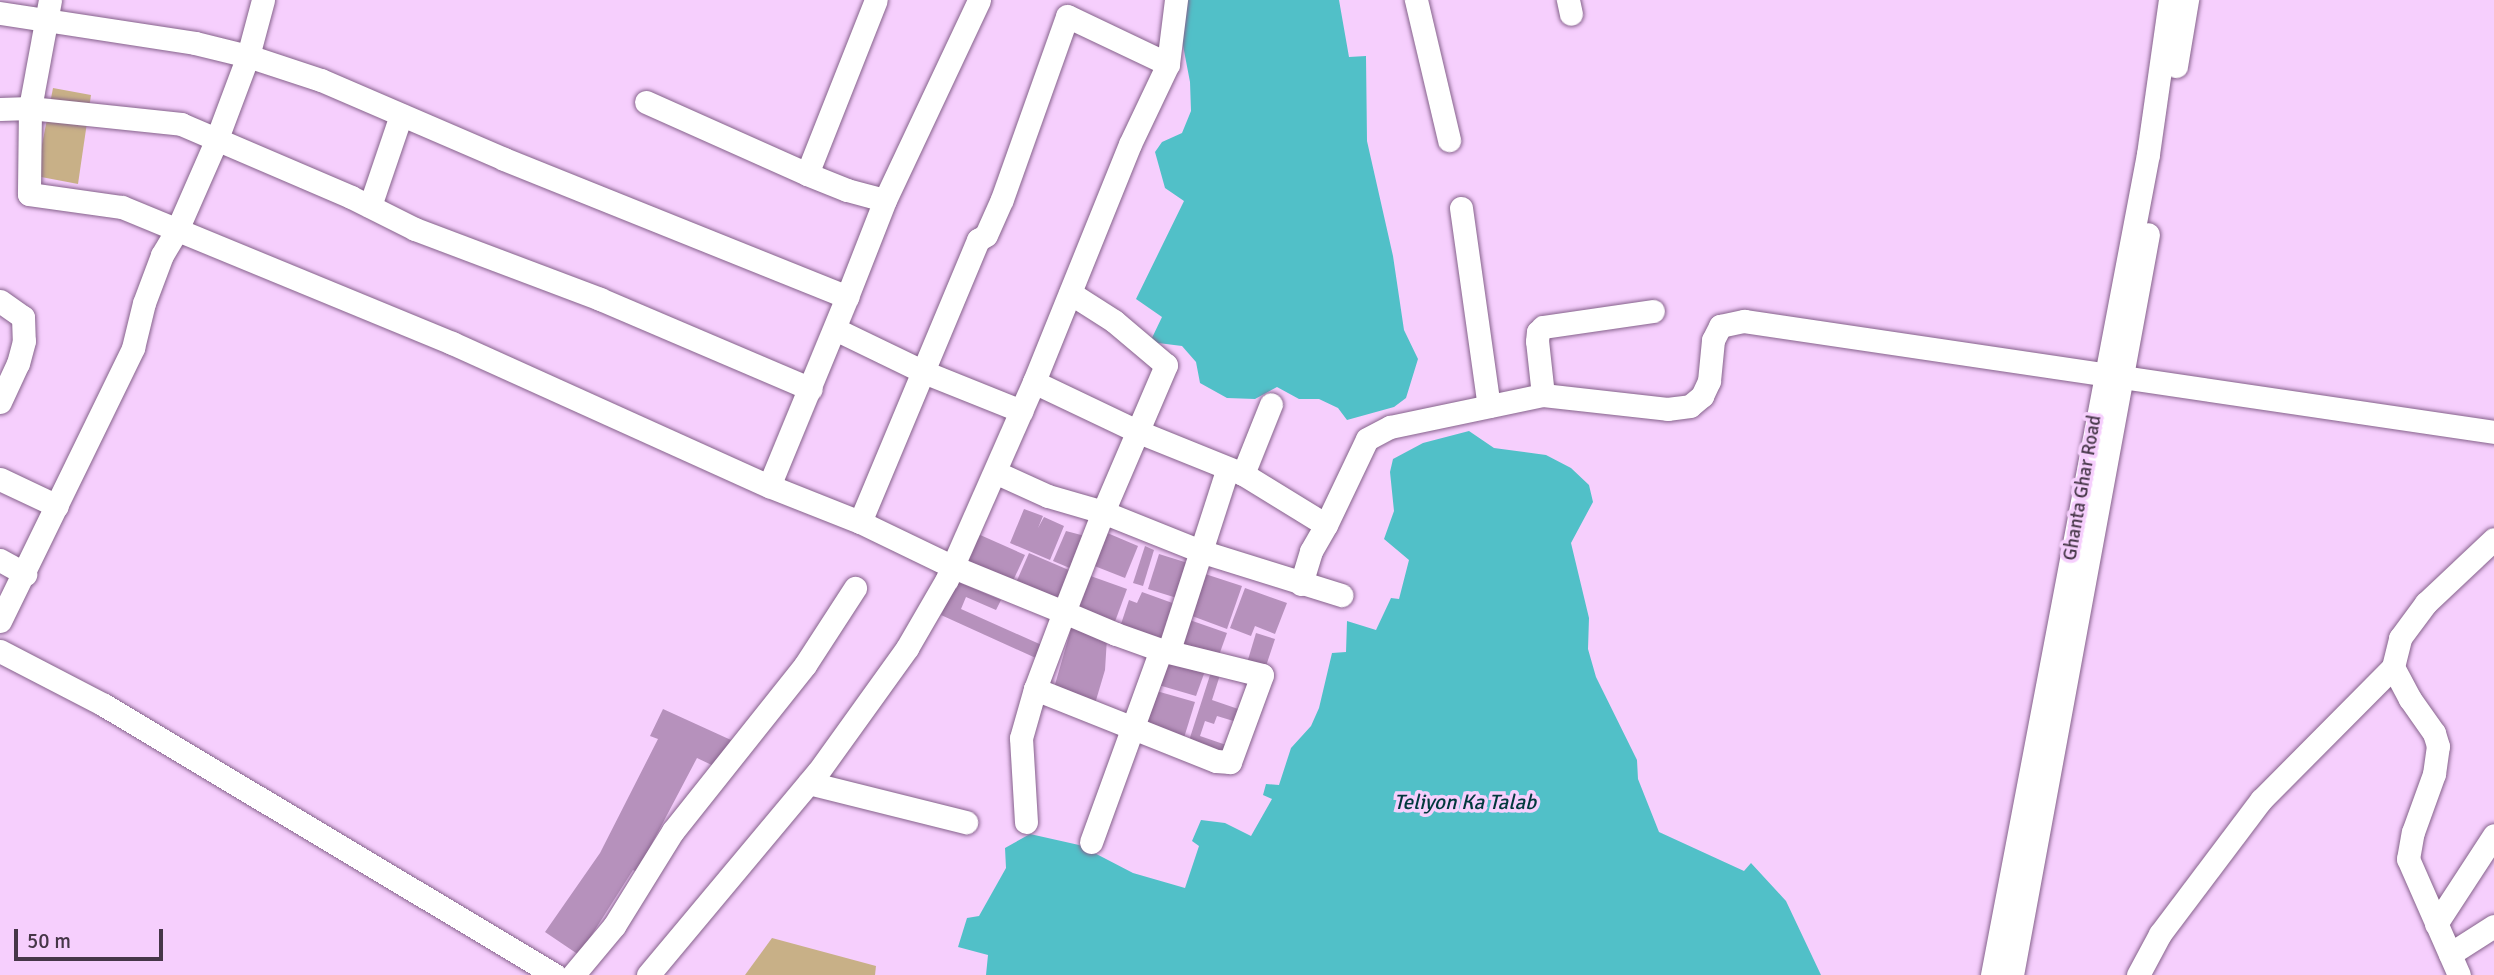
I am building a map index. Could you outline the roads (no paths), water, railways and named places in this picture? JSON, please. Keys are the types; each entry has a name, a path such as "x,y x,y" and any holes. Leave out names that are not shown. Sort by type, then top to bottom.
{"street":[{"path":"0,621 133,348 157,267 177,230 216,141 247,57 263,0"},
{"path":"807,174 877,0"},
{"path":"769,486 835,330 885,200 979,0"},
{"path":"648,975 809,783 907,649 947,579 1034,382 1130,144 1168,64 1176,0"},
{"path":"1416,0 1449,140"},
{"name":"Ghanta Ghar Road","path":"2012,975 2148,154 2170,0"},
{"name":"Ghanta Ghar Road","path":"1992,975 2112,375 2157,188 2187,0"},
{"path":"49,9 30,108 29,194 122,206 452,343 769,486 860,522 951,566 1165,650 1262,675 1230,762 1216,761 1035,689"},
{"path":"0,13 49,9 195,43 321,80 847,297"},
{"path":"860,522 978,240 986,234 1002,199 1066,16 1168,64"},
{"path":"646,102 807,174 847,190 885,200"},
{"path":"0,109 30,108 149,118 181,124 370,206 415,229 600,299 811,389"},
{"path":"370,206 401,115"},
{"path":"1461,208 1489,406"},
{"path":"1027,822 1021,737 1035,689 1103,512 1166,365 1114,321 1070,293"},
{"path":"0,302 23,317 24,341 19,363 0,402"},
{"path":"1543,396 1537,341 1538,332 1543,327 1653,311"},
{"path":"1301,584 1311,551 1367,439 1390,427 1543,396 1667,409 1690,406 1702,396 1709,381 1713,340 1720,326 1744,321 2494,432"},
{"path":"835,330 923,372 1021,411"},
{"path":"1034,382 1139,432 1235,472 1326,525"},
{"path":"1091,842 1130,727 1165,650 1235,472 1270,404"},
{"path":"995,472 1048,496 1103,512 1203,552 1341,595"},
{"path":"0,479 58,506"},
{"path":"2138,975 2160,934 2260,800 2393,667 2400,638 2426,603 2494,539"},
{"path":"0,560 25,574"},
{"path":"573,975 614,926 673,831 805,665 855,588"},
{"path":"0,651 104,705 555,975"},
{"path":"2393,667 2410,699 2434,733 2438,746 2434,774 2413,832 2408,859 2455,965 2494,926"},
{"path":"809,783 966,822"},
{"path":"2436,924 2494,835"}],"water":[{"path":"1180,0 1339,0 1349,57 1366,56 1367,141 1393,256 1404,330 1418,359 1406,398 1394,407 1347,420 1338,408 1319,399 1299,399 1277,387 1255,399 1227,398 1200,383 1196,362 1182,346 1150,342 1162,317 1136,299 1184,201 1165,188 1155,152 1162,142 1182,133 1191,111 1190,82 1181,35"},
{"name":"Teliyon Ka Talab","path":"1469,431 1494,448 1546,455 1571,468 1589,485 1593,502 1571,543 1589,618 1588,649 1596,677 1637,760 1638,779 1659,832 1744,871 1751,863 1786,901 1821,975 986,975 988,955 958,947 967,918 979,916 1006,868 1005,848 1030,834 1079,845 1133,873 1185,888 1199,846 1192,841 1201,820 1225,823 1251,836 1272,799 1263,795 1266,784 1279,785 1291,748 1311,726 1319,708 1332,653 1346,652 1347,621 1376,630 1391,598 1399,599 1409,560 1384,539 1394,511 1390,472 1393,459 1423,443"}]}
